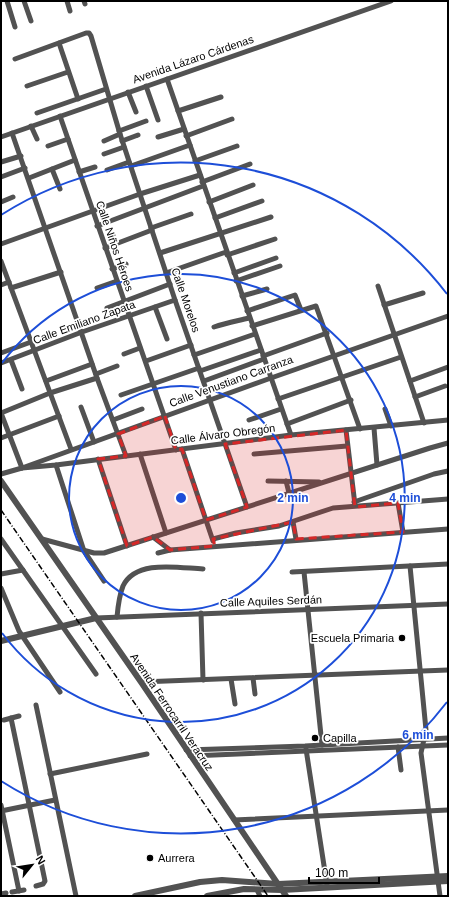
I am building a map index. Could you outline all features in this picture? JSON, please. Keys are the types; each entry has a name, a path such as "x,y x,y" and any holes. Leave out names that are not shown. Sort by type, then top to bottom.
{"street":[{"path":"7,1 15,27"},
{"path":"24,1 31,21"},
{"path":"67,1 70,11"},
{"name":"Avenida Lázaro Cárdenas","path":"1,137 391,1"},
{"name":"Calle Morelos","path":"59,43 89,33 119,133 247,507"},
{"path":"15,59 59,43 78,98"},
{"path":"27,86 68,72"},
{"path":"166,79 291,435"},
{"path":"146,86 158,120"},
{"path":"37,113 106,89"},
{"path":"128,92 136,112"},
{"path":"178,111 221,97"},
{"name":"Calle Niños Héroes","path":"60,116 176,450"},
{"path":"186,136 232,119"},
{"path":"104,141 146,121"},
{"path":"31,126 36,139"},
{"path":"158,137 184,129"},
{"path":"12,133 96,376 126,456"},
{"path":"122,141 138,135"},
{"path":"48,146 68,139"},
{"path":"107,170 190,145"},
{"path":"195,161 237,146"},
{"path":"104,154 124,147"},
{"path":"1,162 21,156"},
{"path":"28,178 75,160"},
{"path":"97,226 250,164"},
{"path":"79,172 95,167"},
{"path":"1,177 25,168"},
{"path":"52,169 60,189"},
{"path":"1,244 140,194 200,175"},
{"path":"209,202 253,185"},
{"path":"1,202 13,197"},
{"path":"215,218 262,201"},
{"path":"105,248 191,214"},
{"path":"160,253 219,232 271,217"},
{"path":"166,273 275,239"},
{"path":"234,273 276,258"},
{"path":"1,261 71,449"},
{"path":"112,269 126,264"},
{"path":"236,281 280,266"},
{"path":"11,288 61,272"},
{"path":"97,288 117,280"},
{"path":"1,285 9,282"},
{"path":"107,308 170,284"},
{"path":"378,286 424,424"},
{"path":"242,296 267,289"},
{"path":"384,305 423,293"},
{"path":"247,311 295,295 301,310"},
{"name":"Calle Emiliano Zapata","path":"1,363 82,332 175,300"},
{"path":"252,326 316,306 351,400 360,429"},
{"path":"155,307 167,339"},
{"name":"Calle Venustiano Carranza","path":"22,468 71,449 118,434 393,334 448,316"},
{"path":"214,327 230,321 234,322 249,318"},
{"path":"204,381 326,333"},
{"path":"194,355 255,334"},
{"path":"1,353 31,342"},
{"path":"146,361 191,345"},
{"path":"124,354 140,348"},
{"path":"121,396 261,350"},
{"path":"278,398 402,357"},
{"path":"11,360 22,389"},
{"path":"46,381 92,364"},
{"path":"22,468 1,413 96,376 117,366"},
{"path":"410,381 448,367"},
{"path":"415,397 445,386"},
{"path":"287,424 351,400"},
{"path":"81,407 94,442"},
{"path":"113,420 142,409"},
{"path":"249,420 281,409"},
{"path":"385,409 391,426"},
{"path":"1,438 59,416"},
{"name":"Calle Álvaro Obregón","path":"1,474 22,468 56,466 98,459 291,435 424,424 448,420"},
{"path":"374,428 377,465"},
{"path":"346,430 354,504"},
{"path":"42,539 84,551 104,553 322,482 430,448 448,444"},
{"path":"254,454 347,446"},
{"path":"182,449 215,546"},
{"path":"140,454 166,533"},
{"path":"98,459 127,546"},
{"path":"56,466 84,551 104,581"},
{"path":"354,504 428,476 448,471"},
{"name":"Avenida Ferrocarril Veracruz","path":"1,481 141,682 284,893"},
{"path":"268,481 322,482"},
{"path":"286,481 289,493"},
{"path":"213,539 292,522 333,508 354,504 398,503 448,499"},
{"path":"398,503 403,532"},
{"path":"292,522 296,539"},
{"path":"158,553 170,550 296,539 448,529"},
{"path":"153,537 170,550"},
{"path":"1,539 96,674"},
{"path":"292,572 448,564"},
{"path":"410,566 419,672 426,730 421,753 440,896"},
{"path":"117,617 119,598 124,585 139,570 148,568 203,569"},
{"path":"1,574 23,570"},
{"path":"304,572 306,610 322,745"},
{"path":"1,588 22,636 60,692"},
{"name":"Calle Aquiles Serdán","path":"96,618 448,604"},
{"path":"201,613 203,680"},
{"path":"1,641 96,618"},
{"path":"141,682 448,670"},
{"path":"253,678 255,694"},
{"path":"231,679 235,704"},
{"path":"36,705 76,896"},
{"path":"4,720 19,716"},
{"path":"11,718 45,883 36,886"},
{"path":"190,756 306,749 322,745 448,738"},
{"path":"186,750 306,749 448,745"},
{"path":"398,747 401,770"},
{"path":"306,749 327,885"},
{"path":"50,774 147,754"},
{"path":"2,811 55,800"},
{"path":"1,804 21,890 12,892"},
{"path":"234,820 448,810"},
{"path":"135,896 150,894 200,882 222,880 278,884 327,885 438,879 448,876"},
{"path":"438,879 448,881"},
{"path":"243,882 244,889"},
{"path":"207,896 244,889 284,893 327,885"},
{"path":"257,890 260,896"}],"highlighted area":[{"path":"165,416 176,450 182,449 206,520 247,507 225,444 346,430 355,507 398,503 403,532 296,539 293,522 213,539 215,546 170,550 153,537 127,546 98,459 126,456 118,434"}],"railway":[{"path":"1,510 268,896"}],"place":[{"name":"Escuela Primaria","path":"402,638"},
{"name":"Capilla","path":"315,738"},
{"name":"Aurrera","path":"150,858"}]}
